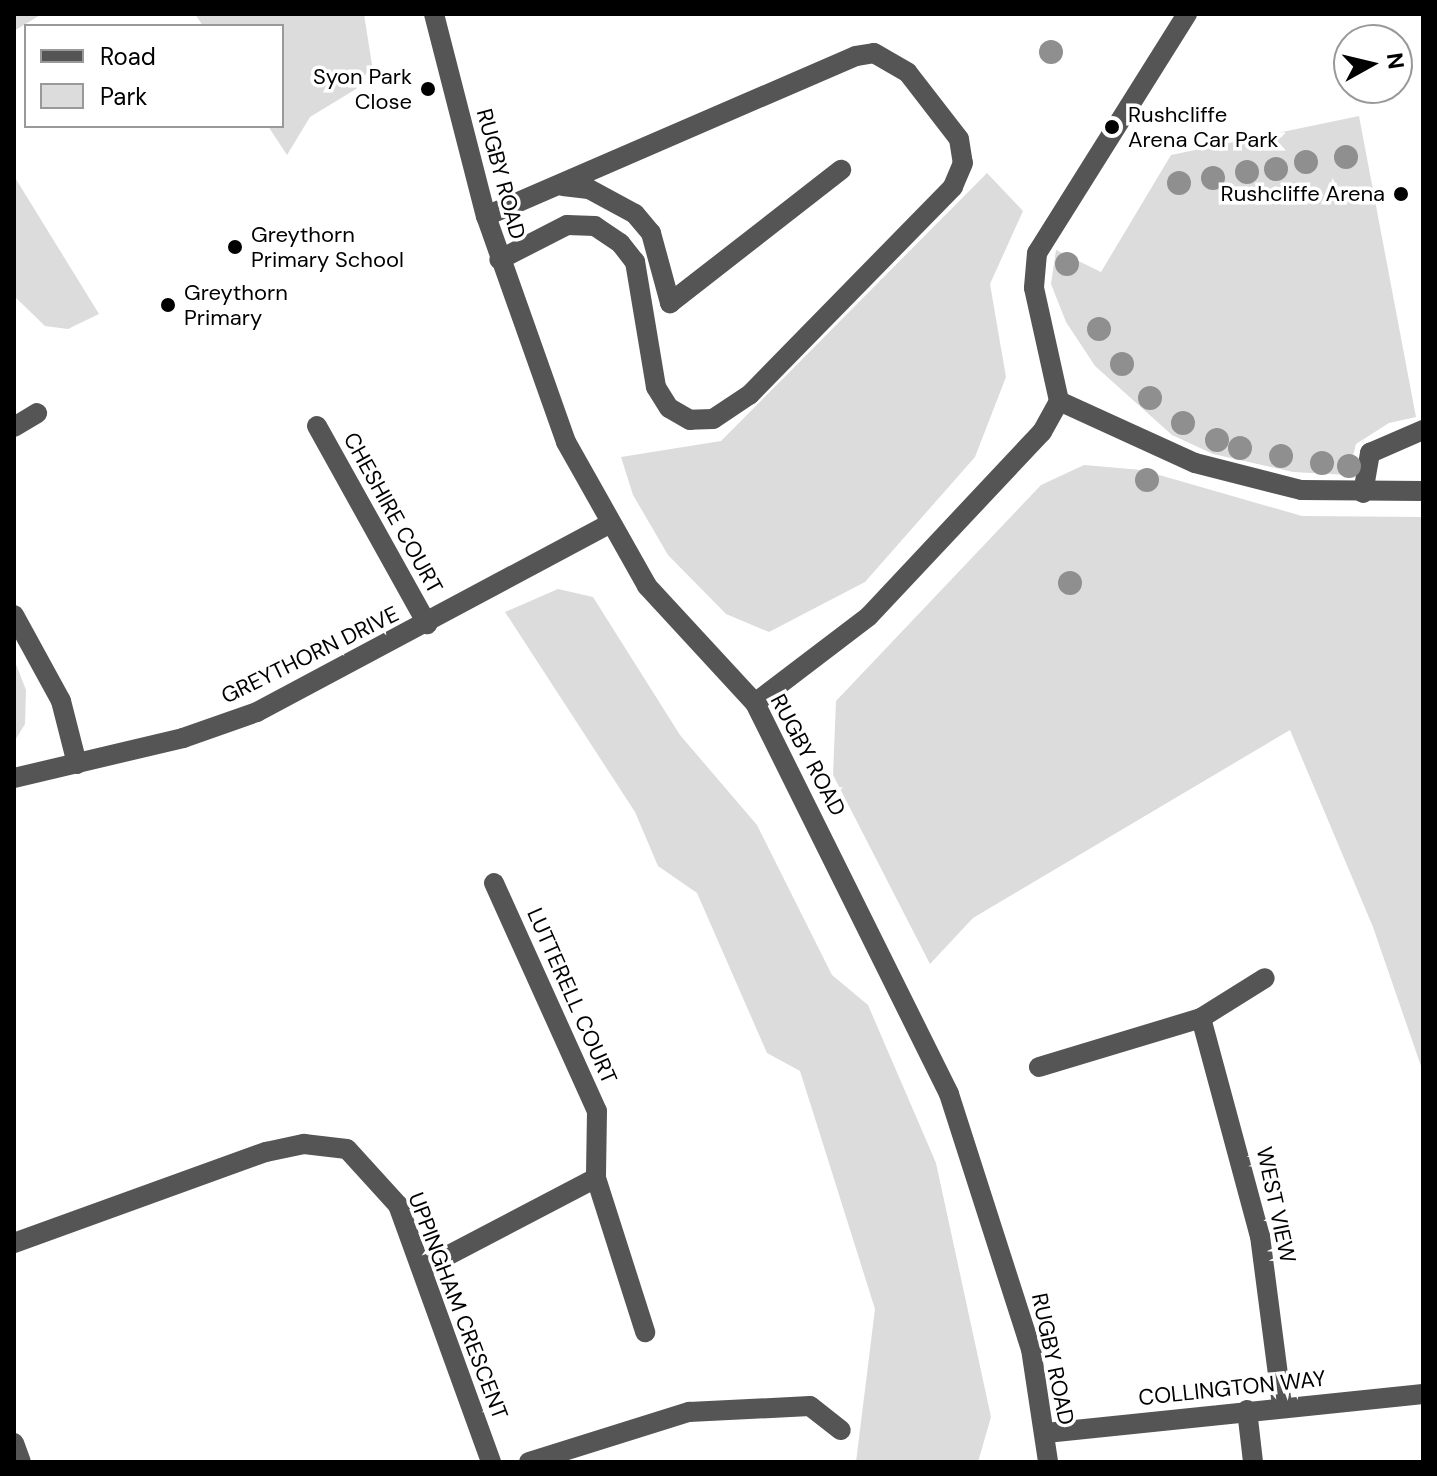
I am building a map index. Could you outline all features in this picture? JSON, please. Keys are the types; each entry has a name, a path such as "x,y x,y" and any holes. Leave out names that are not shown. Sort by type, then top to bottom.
{"street":[{"name":"RUGBY ROAD","path":"434,14 486,216 535,368 607,525 666,609 755,703 949,1094 996,1225 1046,1433 1048,1462"},
{"path":"755,703 869,616 1042,432 1059,401 1034,288 1037,253 1187,14"},
{"path":"486,216 563,186 865,54 908,73 959,139 963,163 953,187 733,409 690,420 669,408 656,387 635,262 595,226 567,225 499,260"},
{"path":"645,308 670,303 841,170"},
{"path":"563,186 589,189 635,214 651,233 670,303"},
{"path":"1059,401 1195,463 1301,490 1363,493 1423,491"},
{"path":"14,427 37,413"},
{"name":"CHESHIRE COURT","path":"317,426 427,624"},
{"path":"1363,493 1370,453 1423,430"},
{"name":"GREYTHORN DRIVE","path":"14,778 77,764 257,712 427,624 607,525"},
{"path":"14,615 61,701 77,764"},
{"name":"LUTTERELL COURT","path":"494,883 597,1111 596,1178 645,1332"},
{"path":"1039,1067 1201,1018 1265,978"},
{"name":"WEST VIEW","path":"1201,1018 1260,1236 1282,1406"},
{"name":"UPPINGHAM CRESCENT","path":"14,1243 304,1144 347,1149 376,1174 398,1205 491,1462"},
{"path":"422,1269 596,1178"},
{"name":"COLLINGTON WAY","path":"1046,1433 1282,1406 1423,1394"},
{"path":"529,1462 689,1412 810,1406 841,1430"},
{"path":"1247,1410 1253,1462"},
{"path":"14,1443 21,1462"}],"green space":[{"path":"14,14 42,14 24,24 14,31"},
{"path":"195,14 364,14 372,65 356,89 310,117 287,155 269,128 284,128 284,24 202,24"},
{"path":"1359,116 1416,417 1389,423 1356,444 1348,475 1293,472 1213,454 1172,435 1095,366 1066,322 1051,284 1056,250 1101,272 1171,155"},
{"path":"987,173 1023,211 990,284 1006,377 975,457 865,582 769,632 726,614 668,555 633,495 621,457 721,441"},
{"path":"14,176 99,314 68,329 45,326 14,296"},
{"path":"1084,465 1142,470 1302,516 1423,517 1423,1072 1373,927 1290,730 973,918 930,964 833,775 836,701 1041,485"},
{"path":"558,589 593,597 680,735 757,825 832,975 868,1005 936,1163 991,1417 978,1462 856,1462 875,1309 800,1071 767,1053 697,893 658,866 635,812 505,612"},
{"path":"14,659 26,690 25,724 14,742"}],"place":[{"name":"Syon Park Close","path":"428,89"},
{"name":"Rushcliffe Arena Car Park","path":"1112,127"},
{"name":"Rushcliffe Arena","path":"1401,194"},
{"name":"Greythorn Primary School","path":"235,247"},
{"name":"Greythorn Primary","path":"168,305"}]}
